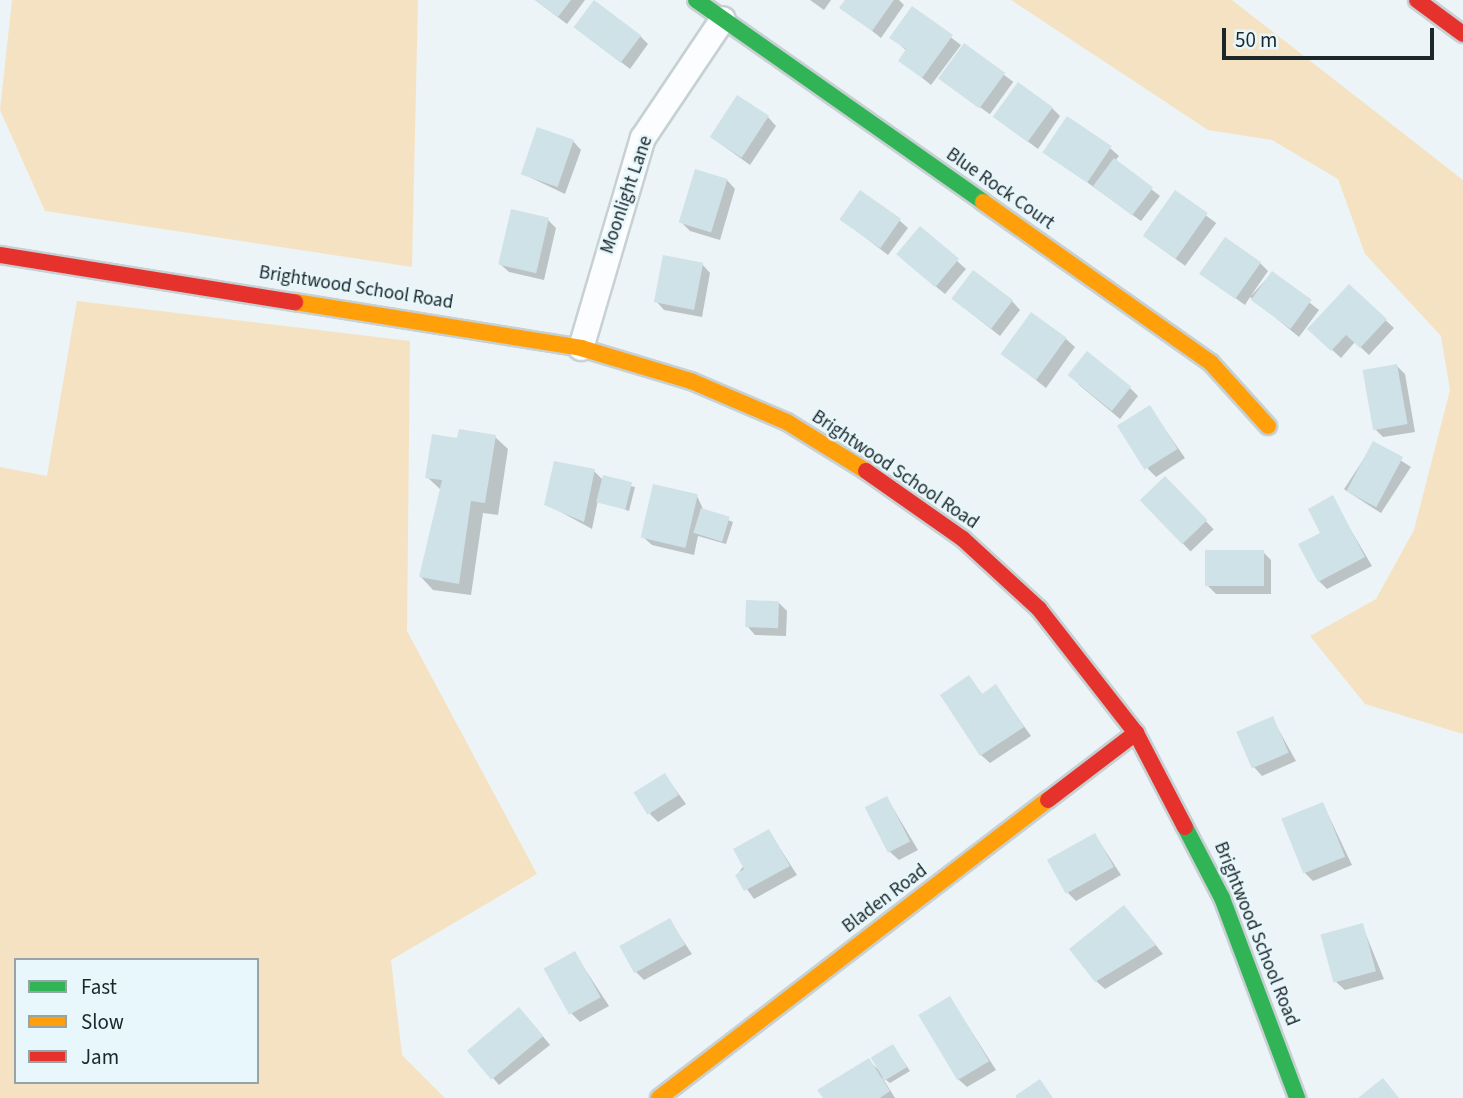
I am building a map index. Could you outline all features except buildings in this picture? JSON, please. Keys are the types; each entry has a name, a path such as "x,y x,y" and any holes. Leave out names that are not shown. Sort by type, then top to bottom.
{"main road":[{"name":"Blue Rock Court","path":"696,0 1211,363 1268,426"},
{"path":"1417,0 1463,34"},
{"name":"Brightwood School Road","path":"0,254 581,348 691,381 787,422 875,477 962,540 1039,609 1136,733 1223,898 1297,1098"},
{"name":"Bladen Road","path":"659,1098 1136,733"}],"street":[{"name":"Moonlight Lane","path":"581,348 643,138 723,19"}],"shaded area":[{"path":"12,0 418,0 412,267 45,211 0,110"},
{"path":"1011,0 1232,0 1463,180 1463,734 1365,704 1310,636 1376,599 1414,530 1450,390 1441,336 1365,254 1338,179 1272,140 1208,130"},
{"path":"77,301 410,341 407,631 537,874 391,960 402,1055 445,1098 0,1098 0,467 47,476"}],"traffic: fast":[{"path":"696,0 983,202"},
{"path":"1185,827 1222,898 1297,1098"}],"traffic: slow":[{"path":"983,202 1211,363 1268,426"},
{"path":"295,302 581,348 691,381 787,422 866,471"},
{"path":"659,1098 1048,800"}],"traffic: jam":[{"path":"1417,0 1463,34"},
{"path":"0,255 295,302"},
{"path":"866,471 963,539 1039,609 1136,733 1185,827"},
{"path":"1048,800 1136,733"}]}
